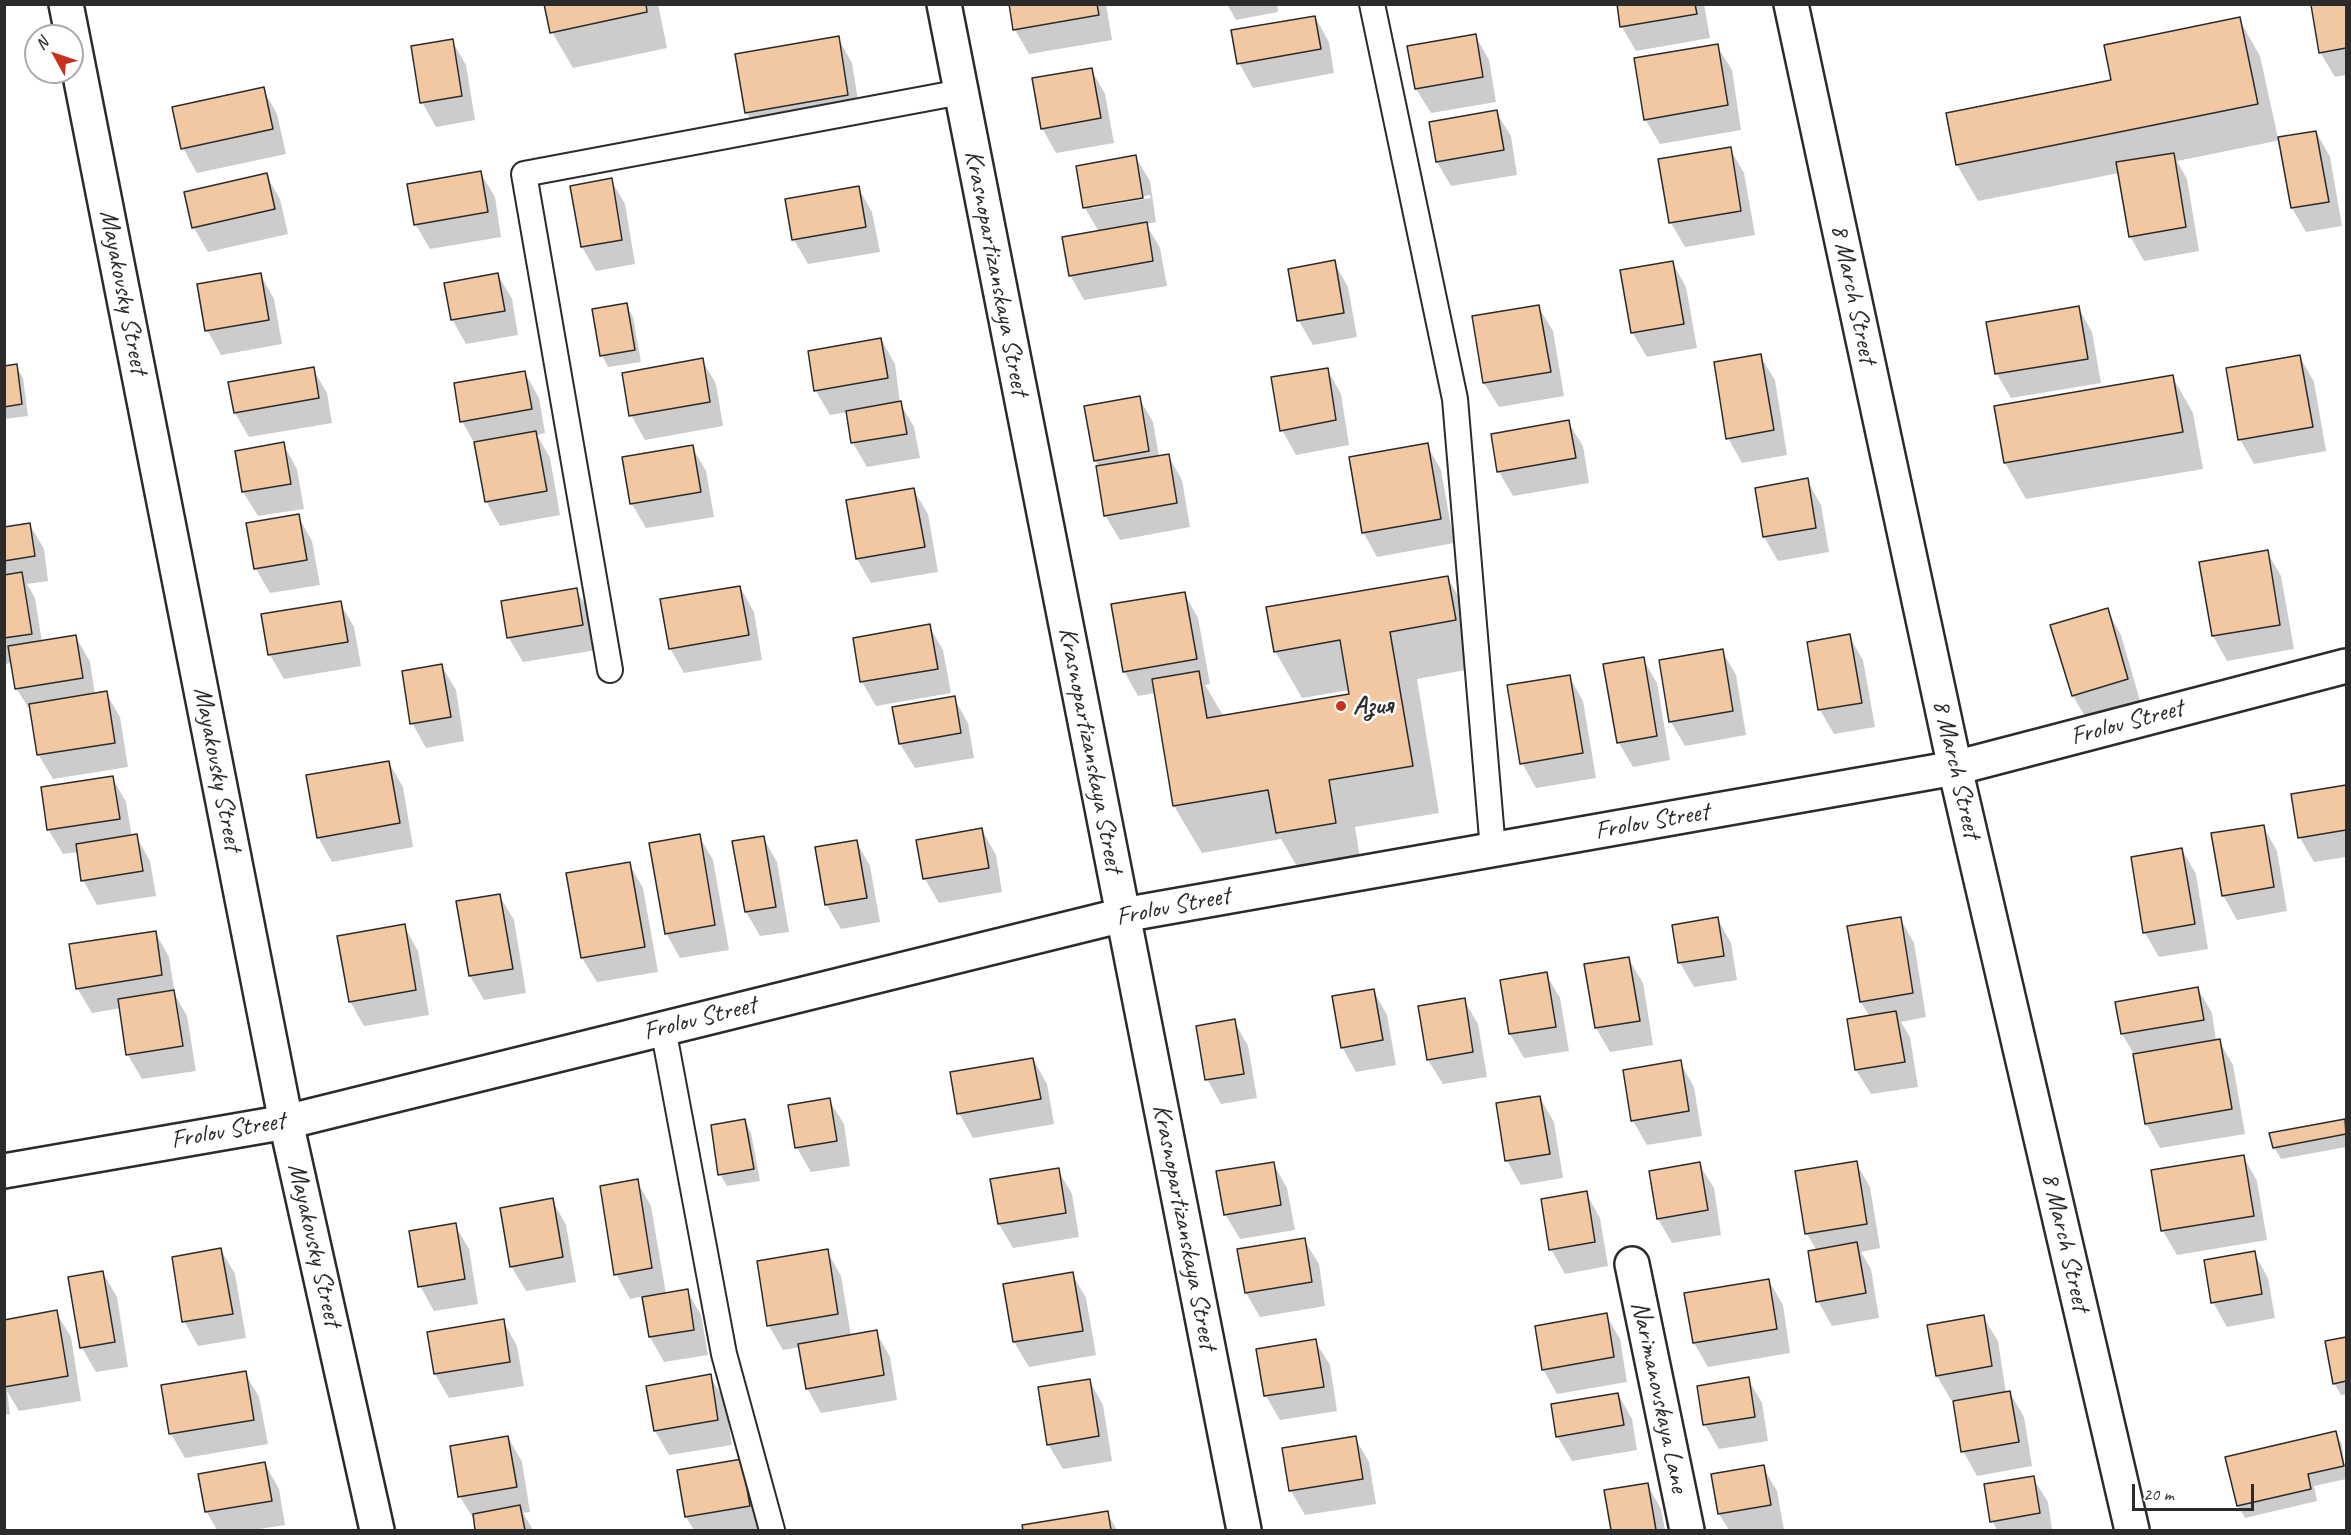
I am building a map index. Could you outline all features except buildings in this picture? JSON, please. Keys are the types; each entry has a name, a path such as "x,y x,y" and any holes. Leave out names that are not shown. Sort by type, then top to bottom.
{"street":[{"name":"Mayakovsky Street","path":"66,4 286,1122 378,1530"},
{"name":"Krasnopartizanskaya Street","path":"944,4 1244,1530"},
{"name":"8 March Street","path":"1791,4 1955,768 2132,1530"},
{"name":"Frolov Street","path":"4,1171 286,1122 1123,915 1955,768 2346,666"},
{"name":"Narimanovskaya Lane","path":"1632,1264 1687,1530"}],"lane":[{"path":"1372,4 1455,399 1493,850"},
{"path":"610,670 524,174 961,92"},
{"path":"663,1028 724,1354 772,1530"}],"place":[{"name":"Азия","path":"1341,706"}]}
